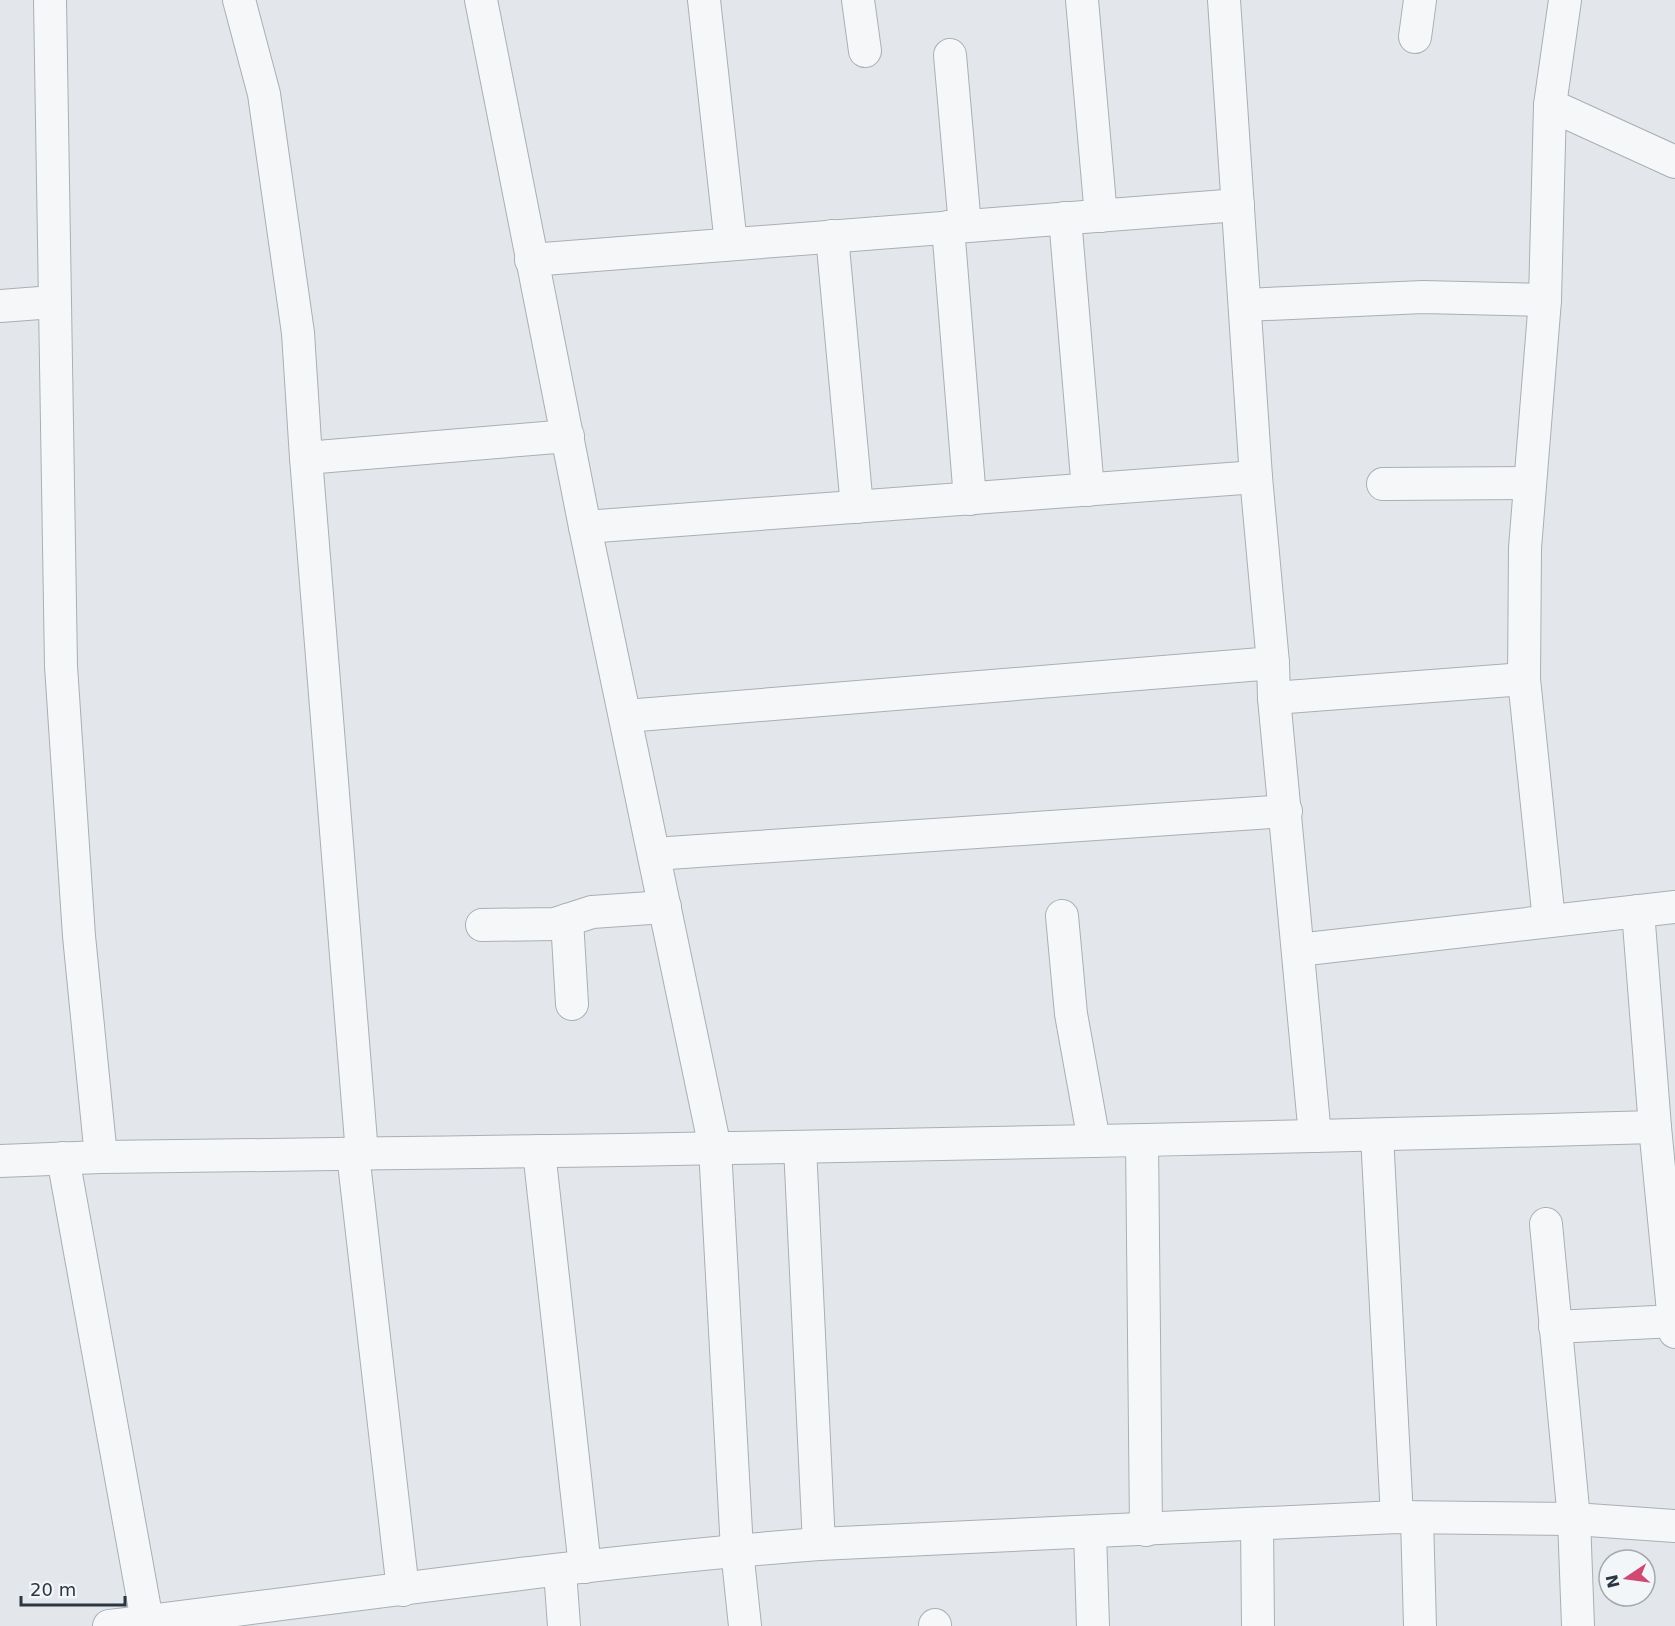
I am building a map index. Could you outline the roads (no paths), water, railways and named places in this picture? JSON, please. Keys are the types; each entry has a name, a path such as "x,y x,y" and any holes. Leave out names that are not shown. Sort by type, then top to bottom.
{"street":[{"path":"50,0 53,302 61,666 79,936 101,1157"},
{"path":"239,0 264,94 298,333 358,1154 403,1590"},
{"path":"481,0 585,527 715,1148 737,1550 745,1626"},
{"path":"704,0 731,244"},
{"path":"858,0 865,51"},
{"path":"1082,0 1101,216"},
{"path":"1224,0 1256,477 1273,663 1274,698 1316,1136"},
{"path":"1415,37 1420,0"},
{"path":"1549,921 1524,679 1525,548 1545,300 1550,105 1565,0"},
{"path":"950,56 970,499"},
{"path":"1550,105 1675,162"},
{"path":"531,260 1238,205"},
{"path":"1065,218 1088,490"},
{"path":"832,236 857,507"},
{"path":"1245,305 1423,297 1545,300"},
{"path":"0,306 53,302"},
{"path":"306,459 568,436"},
{"path":"585,527 1256,477"},
{"path":"1383,484 1530,483"},
{"path":"626,716 1273,663"},
{"path":"1274,698 1524,679"},
{"path":"654,854 1286,811"},
{"path":"483,925 555,924 592,912 665,907"},
{"path":"1298,950 1675,907"},
{"path":"1555,1327 1675,1325 1655,1127 1638,911"},
{"path":"1062,916 1071,1014 1094,1141"},
{"path":"567,920 572,1004"},
{"path":"0,1161 101,1157 1094,1141 1655,1127"},
{"path":"1377,1135 1407,1517 1420,1626"},
{"path":"1142,1140 1146,1530"},
{"path":"800,1147 819,1544"},
{"path":"540,1151 572,1569 564,1626"},
{"path":"63,1158 148,1624"},
{"path":"1545,1224 1574,1519 1578,1626"},
{"path":"110,1626 148,1624 572,1569 737,1550 819,1544 1407,1517 1574,1519 1675,1526"},
{"path":"1257,1524 1258,1626"},
{"path":"1090,1532 1093,1626"}]}
